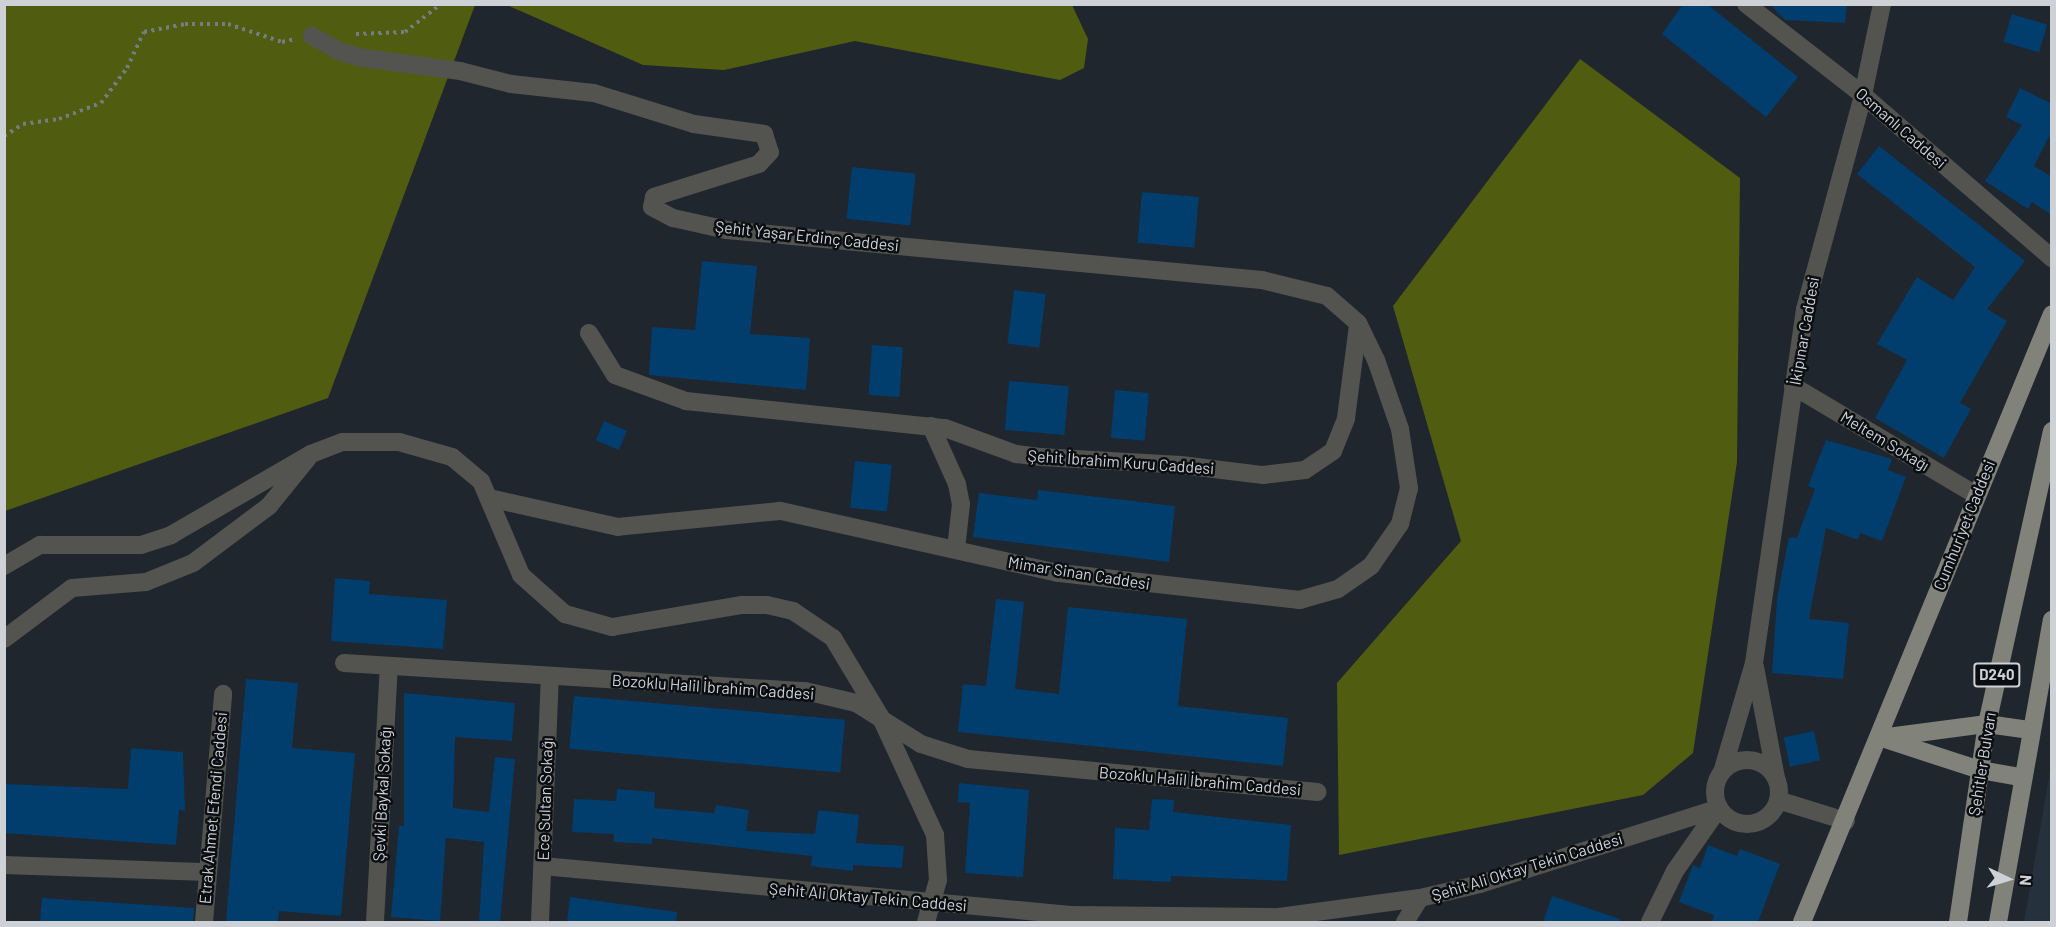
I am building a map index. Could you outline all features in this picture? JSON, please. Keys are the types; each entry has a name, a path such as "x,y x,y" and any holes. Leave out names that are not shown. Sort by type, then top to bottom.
{"main road":[{"name":"Cumhuriyet Caddesi","path":"1802,922 1846,821 1976,495 2052,314"},
{"name":"Şehitler Bulvarı","path":"1958,922 1987,724 2052,431"},
{"name":"D240","path":"1998,922 2020,777 2052,620"},
{"path":"1880,738 1987,724 2029,730"},
{"path":"1880,738 1980,770 2020,777"}],"street":[{"name":"Osmanlı Caddesi","path":"1746,4 1863,96 2052,258"},
{"name":"İkipınar Caddesi","path":"1724,769 1754,663 1805,309 1863,96 1882,4"},
{"name":"Şehit Yaşar Erdinç Caddesi","path":"312,36 340,52 363,58 594,93 694,124 764,134 770,152 759,164 654,197 652,207 672,218 727,230 1262,280 1327,296 1358,323"},
{"name":"Şehit İbrahim Kuru Caddesi","path":"589,333 615,375 660,395 743,409 931,426 1040,458 1181,465 1263,475 1305,470 1322,461 1339,438 1346,418 1358,323"},
{"name":"Mimar Sinan Caddesi","path":"489,498 618,526 780,511 1058,573 1281,600 1300,600 1338,589 1371,566 1400,524 1409,488 1397,419 1358,323"},
{"name":"Meltem Sokağı","path":"1793,386 1976,495"},
{"path":"931,426 957,484 961,504 956,549"},
{"path":"4,566 40,545 141,545 171,535 311,454 367,440 425,447 468,466 489,498 521,575 565,614 612,627 742,605 793,610 832,638 881,718 935,835 939,860 932,904 926,922"},
{"path":"4,639 72,588 146,582 193,563 269,506 311,454"},
{"name":"Bozoklu Halil İbrahim Caddesi","path":"344,663 805,691 856,703 921,744 968,759 1317,792"},
{"name":"İkipınar Caddesi","path":"1754,663 1776,778"},
{"name":"Şevki Baykal Sokağı","path":"375,922 389,666"},
{"name":"Ece Sultan Sokağı","path":"540,922 550,676"},
{"name":"Etrak Ahmet Efendi Caddesi","path":"204,922 223,694"},
{"path":"1752,760 1776,778 1778,800 1756,822 1735,822 1719,808 1715,788 1724,769 1752,760"},
{"path":"1778,800 1846,821"},
{"path":"1650,922 1675,871 1719,808"},
{"name":"Şehit Ali Oktay Tekin Caddesi","path":"543,866 932,904 1146,921 1279,917 1420,898 1480,884 1719,808"},
{"path":"4,865 208,872"},
{"path":"1405,922 1420,898"}],"path":[{"path":"347,35 405,32 441,4"},
{"path":"4,136 23,124 59,119 101,103 127,68 144,32 185,24 228,24 282,42 312,36"}],"shaded area":[{"path":"2051,765 2051,922 2024,922"}],"green space":[{"path":"4,5 475,5 328,398 5,511"},
{"path":"507,5 1072,5 1088,39 1084,68 1060,80 855,41 724,70 643,65"},
{"path":"1580,59 1740,178 1737,462 1693,753 1643,795 1339,855 1337,683 1461,541 1393,306"}],"building":[{"path":"1683,4 1707,4 1798,77 1766,117 1662,34"},
{"path":"1770,4 1847,4 1845,23 1785,20"},
{"path":"2012,14 2047,25 2039,53 2004,42"},
{"path":"2020,88 2052,104 2052,131 2034,166 2052,177 2052,215 2032,202 2028,209 1985,181 2022,125 2006,117"},
{"path":"1879,146 2025,261 1987,309 2007,321 1960,403 1971,409 1944,458 1875,418 1907,360 1877,344 1917,277 1953,300 1975,267 1857,174"},
{"path":"852,167 916,174 910,225 847,219"},
{"path":"1142,192 1199,197 1194,248 1138,243"},
{"path":"702,261 757,266 750,334 810,338 806,390 649,375 652,327 695,330"},
{"path":"1014,290 1046,294 1039,347 1007,344"},
{"path":"872,345 903,347 899,397 869,395"},
{"path":"1009,381 1069,386 1065,435 1005,430"},
{"path":"1115,390 1149,393 1145,441 1111,438"},
{"path":"604,421 627,431 619,450 596,440"},
{"path":"1826,440 1892,459 1888,470 1906,477 1882,541 1860,533 1858,540 1826,528 1809,619 1849,623 1843,679 1772,673 1777,599 1789,537 1797,538 1815,489 1808,486"},
{"path":"855,461 892,465 887,512 850,508"},
{"path":"1038,490 1175,506 1169,562 973,537 979,493 1037,500"},
{"path":"335,578 370,581 369,594 447,600 443,649 331,641"},
{"path":"996,599 1024,602 1015,689 1059,694 1068,607 1187,619 1178,706 1288,718 1283,766 958,732 963,684 986,686"},
{"path":"246,679 298,683 292,748 355,753 341,916 279,911 278,922 226,922"},
{"path":"404,693 515,703 512,741 455,737 453,808 489,812 495,757 515,759 500,922 479,922 484,842 446,838 440,921 391,917 399,826 404,826"},
{"path":"574,696 845,720 840,773 569,749"},
{"path":"1814,731 1820,760 1790,767 1784,737"},
{"path":"131,748 183,752 185,811 179,810 176,845 4,833 4,784 128,789"},
{"path":"959,783 1029,790 1023,877 965,873 970,803 958,802"},
{"path":"617,789 655,792 654,808 714,813 716,805 749,810 746,831 815,834 818,810 859,815 856,843 904,846 902,868 853,865 853,871 811,866 812,856 652,838 652,844 614,842 614,834 572,832 574,799 616,801"},
{"path":"1152,799 1174,800 1173,812 1291,825 1287,881 1171,876 1171,882 1113,879 1115,828 1149,830"},
{"path":"1708,845 1737,856 1740,849 1780,864 1758,922 1712,922 1714,915 1679,902 1693,865 1700,868"},
{"path":"1552,896 1620,919 1620,922 1543,922"},
{"path":"570,897 677,912 676,922 567,922"},
{"path":"42,898 194,908 193,922 40,922"}]}
